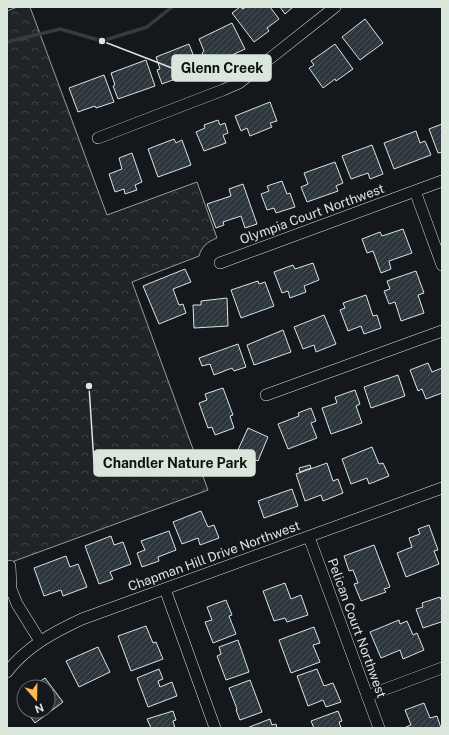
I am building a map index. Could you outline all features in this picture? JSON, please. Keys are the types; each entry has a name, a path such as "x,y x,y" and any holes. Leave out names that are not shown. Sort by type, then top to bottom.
{"street":[{"path":"98,138 239,83 335,7"},
{"name":"Olympia Court Northwest","path":"220,263 442,181"},
{"path":"415,191 442,265"},
{"path":"266,394 442,331"},
{"name":"Chapman Hill Drive Northwest","path":"7,672 22,656 40,641 61,629 82,620 442,488"},
{"name":"Pelican Court Northwest","path":"309,537 379,728"},
{"path":"10,566 11,589 15,599 40,641"},
{"path":"165,589 215,728"},
{"path":"367,696 442,668"}],"green space":[{"path":"17,7 30,7 107,215 197,182 217,238 205,245 199,256 132,282 208,490 9,563 7,562 7,11"}],"building":[{"path":"240,7 243,9 246,7 270,7 279,19 267,28 269,31 254,42 232,13"},
{"path":"280,7 293,7 285,14"},
{"path":"365,19 383,43 360,60 342,37"},
{"path":"232,23 245,49 209,66 202,53 204,51 199,39"},
{"path":"189,44 199,70 162,84 157,70 160,69 156,57"},
{"path":"335,44 353,69 323,88 309,68 314,65 311,61"},
{"path":"146,60 155,86 118,99 113,86 115,85 111,73"},
{"path":"104,75 114,102 96,108 95,106 78,112 69,88"},
{"path":"270,102 277,121 270,123 272,127 250,136 247,128 241,131 235,116"},
{"path":"218,120 220,125 225,123 228,133 223,135 226,143 204,151 196,132 205,128 204,125"},
{"path":"442,124 442,152 438,153 429,129"},
{"path":"416,131 420,143 425,141 431,155 394,169 384,143"},
{"path":"174,139 176,143 182,140 191,165 158,177 148,149"},
{"path":"372,145 383,174 370,179 368,173 351,179 342,156"},
{"path":"132,153 142,182 135,185 137,190 125,194 124,189 115,192 109,174 122,169 119,158"},
{"path":"335,162 343,183 336,186 338,191 307,202 301,187 308,184 304,173"},
{"path":"282,181 287,194 290,193 295,207 276,213 274,208 267,210 261,194 269,191 267,186"},
{"path":"243,184 257,224 245,228 241,216 223,222 224,225 216,228 207,204 231,196 229,189"},
{"path":"403,229 412,253 389,261 391,269 381,273 373,251 367,253 362,239 380,232 382,236"},
{"path":"313,263 319,280 304,286 306,292 290,298 288,291 282,293 274,272 293,265 295,269"},
{"path":"185,269 191,282 173,289 179,305 183,304 186,313 159,324 143,286"},
{"path":"416,271 424,293 418,295 424,313 401,321 395,302 389,304 384,291 390,289 387,281"},
{"path":"258,281 259,284 265,282 274,306 241,318 231,290"},
{"path":"366,295 373,316 377,315 381,328 364,334 361,326 348,331 340,310 345,308 343,303"},
{"path":"227,298 228,326 194,328 193,305 201,305 201,301"},
{"path":"324,315 336,344 316,352 314,345 303,349 294,327"},
{"path":"283,330 291,352 254,365 247,345"},
{"path":"238,344 246,367 234,371 232,368 214,375 210,364 202,366 199,358"},
{"path":"428,363 432,372 442,368 442,393 426,399 422,389 418,391 410,370"},
{"path":"398,375 405,396 371,408 364,387"},
{"path":"223,388 233,415 230,416 234,428 215,435 212,427 208,428 199,403 207,400 205,394"},
{"path":"355,390 360,404 356,406 362,423 331,434 322,408 337,403 335,397"},
{"path":"311,408 316,421 311,423 317,438 288,449 278,424 299,416 298,413"},
{"path":"248,428 268,437 258,461 237,452"},
{"path":"372,447 379,464 383,463 389,476 369,484 367,478 351,484 342,459"},
{"path":"327,463 333,481 338,479 343,493 323,501 321,495 305,501 296,474"},
{"path":"310,465 311,468 300,472 299,468"},
{"path":"292,489 298,506 264,518 258,501"},
{"path":"201,511 208,527 214,525 219,538 200,545 198,538 182,544 173,522"},
{"path":"429,525 438,550 434,551 439,564 406,577 397,553 412,547 409,538 420,534 418,529"},
{"path":"169,531 176,550 158,557 159,561 142,567 137,553 145,550 141,541"},
{"path":"111,536 114,545 123,542 131,564 110,572 113,579 99,584 85,546"},
{"path":"374,545 390,587 384,589 386,592 361,601 354,584 358,583 353,570 349,571 344,556"},
{"path":"66,556 70,567 78,564 87,587 63,596 61,590 44,596 34,568"},
{"path":"285,583 291,599 301,595 308,615 287,622 285,618 274,621 263,591"},
{"path":"440,597 442,602 442,625 441,622 423,628 416,609 423,607 422,603"},
{"path":"226,600 232,615 229,616 236,634 213,643 205,622 212,620 207,607"},
{"path":"399,620 400,624 407,621 413,635 417,633 424,650 403,659 400,650 381,658 370,632"},
{"path":"146,626 153,643 156,642 163,659 131,671 118,636"},
{"path":"314,627 320,643 313,645 320,662 291,673 279,640"},
{"path":"238,640 249,672 226,680 217,656 221,654 219,647"},
{"path":"98,647 110,672 79,687 66,661"},
{"path":"159,669 163,679 158,681 160,687 172,682 177,696 148,707 137,678"},
{"path":"317,669 324,686 333,683 341,702 326,707 323,700 308,706 297,676"},
{"path":"250,680 262,712 240,720 229,688"},
{"path":"56,693 63,702 56,707"},
{"path":"424,703 430,718 437,716 441,728 406,728 411,725 405,710"},
{"path":"173,711 176,720 173,721 175,728 151,728 147,719"},
{"path":"338,711 342,721 339,722 341,728 314,728 311,721"},
{"path":"32,719 40,719 35,723"},
{"path":"270,719 272,725 276,724 277,728 247,728"}],"waterway":[{"path":"7,42 60,29 102,41 147,27 172,7"}],"place":[{"name":"Glenn Creek","path":"102,41"},
{"name":"Chandler Nature Park","path":"89,386"}]}
